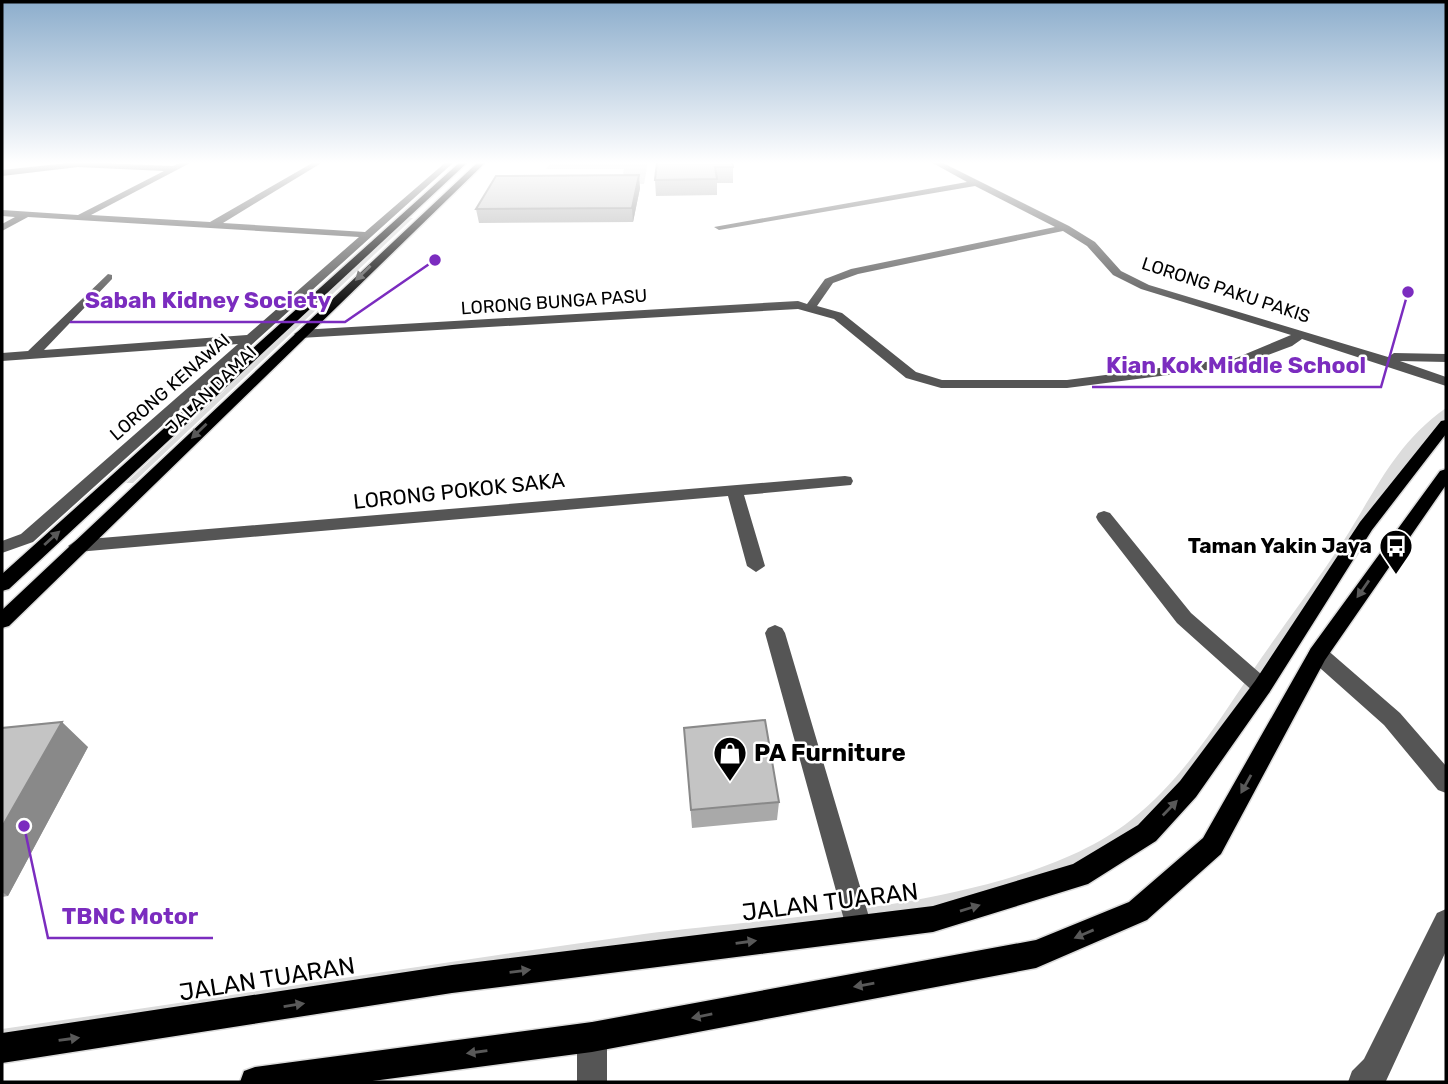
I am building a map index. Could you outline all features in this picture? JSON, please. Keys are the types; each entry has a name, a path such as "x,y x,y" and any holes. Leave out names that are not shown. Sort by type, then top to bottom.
{"main road":[{"name":"JALAN DAMAI","path":"2,584 409,213"},
{"name":"JALAN DAMAI","path":"2,621 77,546 428,213"},
{"name":"JALAN TUARAN","path":"2,1048 452,979 933,919 1079,875 1155,824 1188,789 1262,687 1366,526 1446,424"},
{"path":"255,1082 592,1037 1036,954 1138,911 1212,846 1318,654 1446,474"}],"street":[{"path":"2,213 369,235"},
{"path":"78,219 90,213"},
{"path":"213,225 234,213"},
{"name":"LORONG KENAWAI","path":"2,547 27,538 394,213"},
{"path":"719,227 803,213"},
{"name":"LORONG PAKU PAKIS","path":"1035,213 1091,244 1117,273 1145,287 1370,355 1446,382"},
{"path":"2,228 24,216"},
{"path":"1065,228 855,271 829,281 811,306 838,316 911,374 941,384 1067,384 1238,362 1287,343 1301,334"},
{"path":"32,355 108,277"},
{"name":"LORONG BUNGA PASU","path":"300,334 377,332 719,308 811,306"},
{"path":"2,357 251,339"},
{"name":"LORONG PAKU PAKIS","path":"1370,355 1412,359 1446,358"},
{"name":"LORONG PAKU PAKIS","path":"1446,358 1422,366 1446,382"},
{"name":"LORONG POKOK SAKA","path":"77,546 845,481"},
{"path":"735,490 756,566"},
{"path":"1104,517 1184,618 1262,687"},
{"path":"775,634 859,927"},
{"path":"1318,654 1392,719 1446,783"},
{"path":"1363,1082 1375,1070 1446,926"},
{"path":"592,1037 592,1082"}],"shaded area":[{"path":"409,218 413,218 133,483 126,483"},
{"path":"1446,408 1446,434 1415,459 1376,499 1354,540 1203,757 1135,831 1089,860 914,915 2,1039 2,1029 644,934 898,903 965,890 1028,872 1084,849 1131,820 1151,803 1187,764 1334,555 1388,468 1413,436"}],"building":[{"name":"PA Furniture","path":"765,720 779,802 691,810 684,728"},
{"path":"62,722 2,827 2,728"}],"place":[{"name":"Sabah Kidney Society","path":"435,260"},
{"name":"Kian Kok Middle School","path":"1408,292"},
{"name":"Taman Yakin Jaya","path":"1396,576"},
{"name":"PA Furniture","path":"730,783"},
{"name":"TBNC Motor","path":"24,826"}]}
